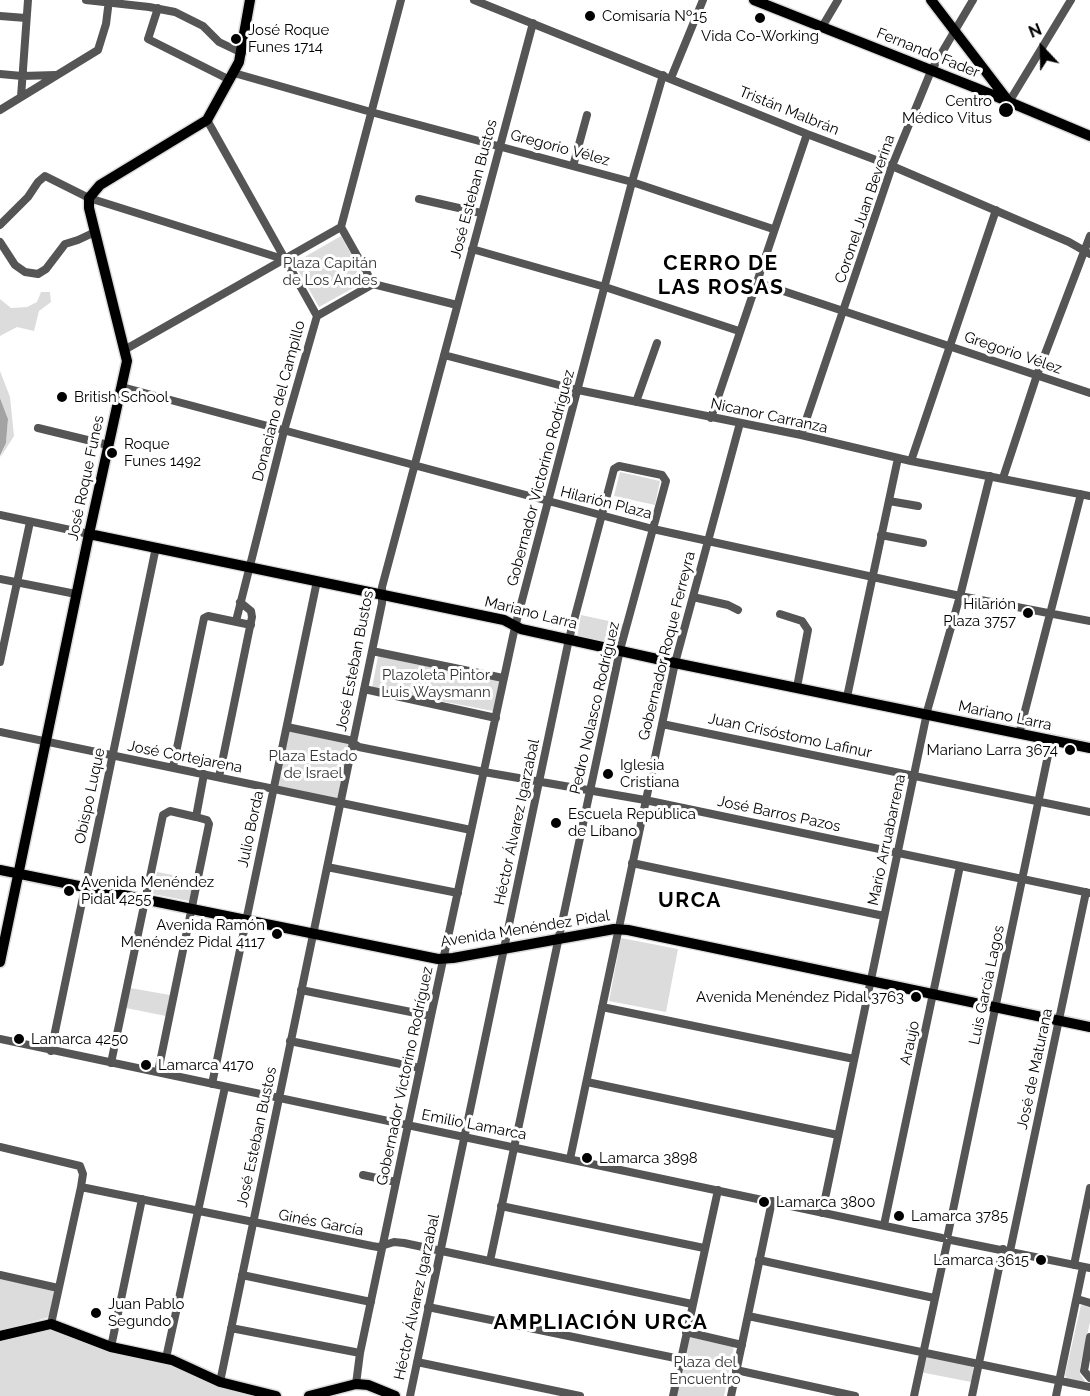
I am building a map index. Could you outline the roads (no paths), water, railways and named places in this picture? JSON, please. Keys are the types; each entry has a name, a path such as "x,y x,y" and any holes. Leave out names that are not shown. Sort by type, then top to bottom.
{"main road":[{"path":"89,198 96,189 207,120 232,76 242,52 250,0"},
{"name":"Fernando Fader","path":"754,0 1090,136"},
{"path":"931,0 1010,102"},
{"name":"José Roque Funes","path":"0,962 127,361 126,349 89,208 89,198"},
{"name":"Mariano Larra","path":"89,534 504,620 515,627 675,663 1090,748"},
{"name":"Avenida Menéndez Pidal","path":"0,870 444,960 619,928 1090,1027"},
{"path":"0,1336 51,1324 111,1347 166,1358 220,1382 276,1396"},
{"path":"309,1396 356,1384 368,1385 395,1396"}],"street":[{"path":"21,97 28,0"},
{"path":"86,0 158,8 188,17 203,26 219,42 242,52"},
{"path":"400,0 341,227 373,284 457,305"},
{"name":"Tristán Malbrán","path":"474,0 495,4 533,23 807,134 892,165 1087,252"},
{"name":"Gobernador Victorino Rodríguez","path":"356,1384 360,1353 515,627 632,182 667,77 703,0"},
{"path":"822,27 838,0"},
{"name":"Coronel Juan Beverina","path":"801,435 892,165 931,71 973,0"},
{"path":"1010,102 1071,0"},
{"path":"0,110 94,53 100,46 109,1"},
{"name":"Gregorio Vélez","path":"158,8 148,39 232,76 632,182 773,229"},
{"path":"0,15 26,18"},
{"name":"José Esteban Bustos","path":"220,1382 372,651 382,587 533,23"},
{"path":"0,74 59,75"},
{"path":"573,166 587,115"},
{"path":"207,120 317,316"},
{"path":"711,418 807,134"},
{"path":"0,225 45,176 89,198 283,259"},
{"path":"419,199 481,213"},
{"path":"911,461 996,210"},
{"path":"126,349 341,227"},
{"path":"0,242 20,269 31,274 38,274 46,269 65,244 95,232"},
{"path":"1003,478 1037,375 1087,252 1090,236"},
{"path":"472,249 605,287 739,331"},
{"name":"Gregorio Vélez","path":"756,282 1090,393"},
{"name":"Donaciano del Campillo","path":"236,621 284,431 317,316 373,284"},
{"path":"636,402 657,343"},
{"name":"Nicanor Carranza","path":"444,355 578,390 801,435 911,461 1086,495"},
{"name":"Hilarión Plaza","path":"122,387 653,529 960,596 1090,621"},
{"name":"Gobernador Roque Ferreyra","path":"570,1159 675,663 740,423"},
{"path":"38,428 108,445"},
{"path":"847,697 898,458"},
{"name":"Héctor Álvarez Igarzabal","path":"410,1396 569,639 615,467 662,475 665,478"},
{"name":"Mario Arruabarrena","path":"822,1213 927,715 990,476"},
{"name":"Pedro Nolasco Rodríguez","path":"490,1262 620,650 665,478"},
{"path":"1019,734 1051,613 1086,495"},
{"path":"889,501 918,506"},
{"name":"Mariano Larra","path":"0,515 89,534"},
{"path":"0,662 30,522"},
{"path":"881,535 923,543"},
{"name":"Obispo Luque","path":"51,1051 156,547"},
{"path":"0,579 76,594"},
{"name":"Julio Borda","path":"212,1083 317,581"},
{"path":"693,597 728,605 738,610"},
{"path":"219,777 251,625 251,611 240,602"},
{"path":"780,614 802,621 808,630 797,687"},
{"path":"173,767 204,618 208,616 251,625"},
{"path":"372,651 504,678"},
{"path":"364,689 496,718"},
{"name":"Juan Crisóstomo Lafinur","path":"662,724 1090,812"},
{"name":"José Barros Pazos","path":"287,727 349,740 359,747 484,772 645,800 1088,893"},
{"name":"José Cortejarena","path":"0,732 471,830"},
{"name":"Luis García Lagos","path":"914,1396 1051,741"},
{"path":"196,817 204,774"},
{"path":"111,1062 163,815 170,811 207,820 208,824 158,1072"},
{"path":"632,863 884,916"},
{"name":"Araujo","path":"884,1225 960,866"},
{"path":"327,867 458,893"},
{"name":"José de Maturana","path":"972,1396 1088,893"},
{"path":"301,990 431,1016"},
{"path":"602,1007 854,1059"},
{"name":"Emilio Lamarca","path":"0,1039 1082,1267"},
{"path":"290,1041 420,1068"},
{"path":"587,1082 838,1135"},
{"path":"166,1358 225,1087"},
{"path":"0,1147 80,1166 83,1174 51,1324"},
{"path":"363,1175 396,1182"},
{"name":"Ginés García","path":"81,1186 372,1246 394,1242 404,1243 692,1304"},
{"path":"1056,1396 1077,1299 1090,1188"},
{"path":"673,1396 718,1190"},
{"path":"111,1347 142,1199"},
{"path":"731,1396 772,1201"},
{"path":"501,1206 705,1248"},
{"path":"759,1260 934,1298"},
{"path":"0,1275 58,1288"},
{"path":"242,1275 371,1302"},
{"path":"1077,1299 1090,1302"},
{"path":"428,1307 680,1359"},
{"path":"748,1316 1090,1387"},
{"path":"231,1328 360,1353"},
{"path":"686,1332 742,1345"},
{"path":"1090,1338 1084,1371 1090,1378"},
{"path":"417,1362 580,1396"},
{"path":"736,1370 855,1396"}],"place":[{"name":"Comisaría Nº15","path":"590,16"},
{"name":"Vida Co-Working","path":"760,18"},
{"name":"José Roque Funes 1714","path":"236,39"},
{"name":"Centro Médico Vitus","path":"1006,110"},
{"name":"British School","path":"62,397"},
{"name":"Roque Funes 1492","path":"112,453"},
{"name":"Hilarión Plaza 3757","path":"1028,613"},
{"name":"Mariano Larra 3674","path":"1070,750"},
{"name":"Iglesia Cristiana","path":"608,774"},
{"name":"Escuela República de Líbano","path":"556,823"},
{"name":"Avenida Menéndez Pidal 4255","path":"69,891"},
{"name":"Avenida Ramón Menéndez Pidal 4117","path":"277,934"},
{"name":"Avenida Menéndez Pidal 3763","path":"916,997"},
{"name":"Lamarca 4250","path":"19,1039"},
{"name":"Lamarca 4170","path":"146,1065"},
{"name":"Lamarca 3898","path":"587,1158"},
{"name":"Lamarca 3800","path":"764,1202"},
{"name":"Lamarca 3785","path":"899,1216"},
{"name":"Lamarca 3615","path":"1041,1260"},
{"name":"Juan Pablo Segundo","path":"96,1313"}],"district":[{"name":"CERRO DE LAS ROSAS","path":"721,276"},
{"name":"URCA","path":"690,901"},
{"name":"AMPLIACIÓN URCA","path":"601,1323"}],"park label":[{"name":"Plaza Capitán de Los Andes","path":"330,272"},
{"name":"Plazoleta Pintor Luis Waysmann","path":"436,684"},
{"name":"Plaza Estado de Israel","path":"313,764"},
{"name":"Plaza del Encuentro","path":"705,1370"}]}
